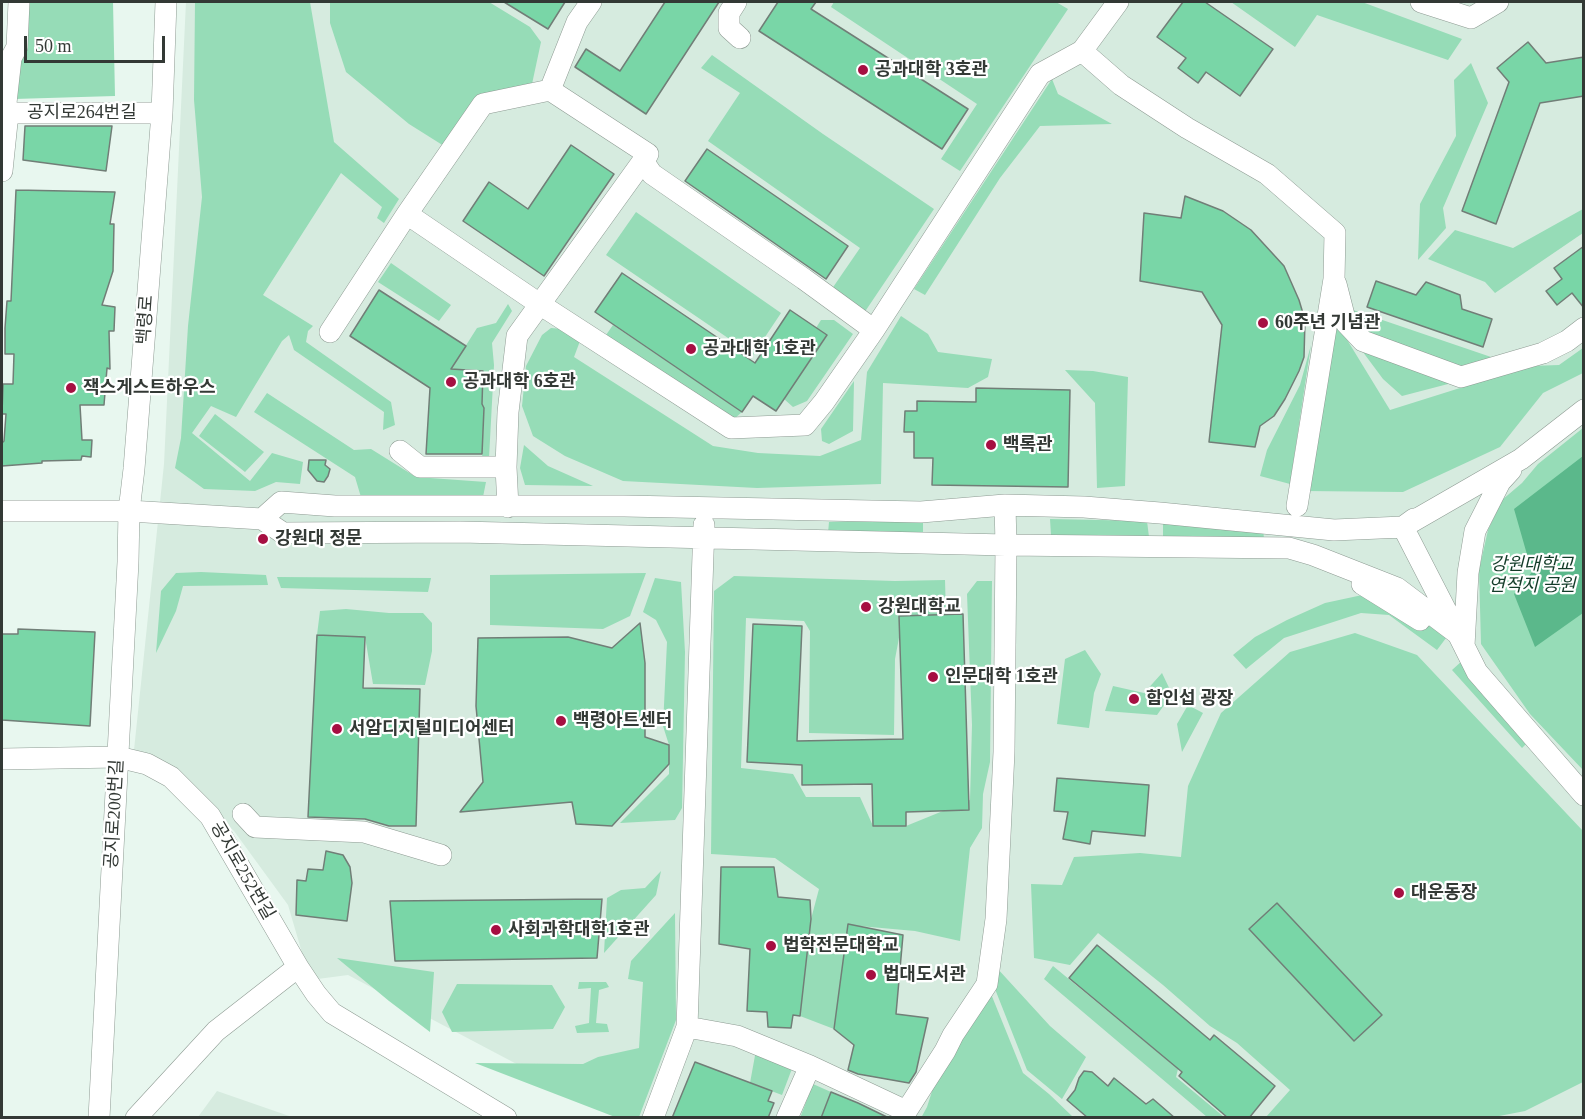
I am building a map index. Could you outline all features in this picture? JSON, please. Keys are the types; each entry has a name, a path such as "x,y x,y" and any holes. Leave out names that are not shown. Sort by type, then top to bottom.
{"street":[{"path":"2,171 6,103 11,58 17,47 20,2"},
{"name":"백령로","path":"129,511 162,113 166,2"},
{"path":"550,90 577,22 591,2"},
{"path":"736,2 729,13 729,28 741,38"},
{"path":"407,214 541,305 731,428 805,425 824,402 874,330 1040,74 1082,51 1118,2"},
{"path":"1421,2 1471,18 1498,2"},
{"path":"1082,51 1121,86 1187,128 1267,174 1335,233 1334,279 1297,506"},
{"path":"330,332 407,214 483,104 550,90 648,154 517,336 508,412 506,467 508,507"},
{"name":"공지로264번길","path":"5,113 162,113"},
{"path":"644,161 652,174 874,330"},
{"path":"1334,279 1346,323 1363,341 1461,377 1543,352 1575,334"},
{"path":"1403,527 1584,399"},
{"path":"262,519 281,502 335,506 624,506 921,513 1005,505 1084,507 1334,530 1403,527 1521,459 1584,410"},
{"path":"400,451 420,467 506,467"},
{"path":"1461,640 1475,531 1500,482 1521,459"},
{"path":"687,1027 736,1036 810,1066 904,1114 987,984 996,919 1004,752 1005,505"},
{"path":"653,1118 687,1027 704,509"},
{"path":"2,510 129,511 262,519 283,533 460,532 1006,545 1289,548 1313,555 1461,640"},
{"name":"공지로200번길","path":"99,1118 129,511"},
{"path":"1403,527 1477,672 1584,795"},
{"path":"1289,548 1334,530"},
{"path":"1313,555 1334,530"},
{"name":"공지로252번길","path":"2,759 118,757 147,764 171,777 210,816 298,967 316,994 332,1012 506,1118"},
{"path":"243,814 255,827 364,832 441,855"},
{"path":"136,1118 216,1031 298,967"},
{"path":"787,1118 810,1066"}],"shaded area":[{"name":"강원대학교","path":"186,2 1583,2 1583,1117 617,1117 348,975 310,980 288,905 234,831 158,759 134,750 164,464"},
{"path":"1583,456 1583,613 1535,647 1514,594 1532,572 1514,509"},
{"path":"217,1091 292,1117 198,1117"}],"green space":[{"path":"22,2 113,2 115,96 14,99"},
{"path":"195,2 310,2 334,142 399,199 384,223 377,218 382,207 341,173 263,295 313,326 308,331 306,342 391,402 395,425 383,430 384,412 294,350 289,335 282,341 236,417 211,406 192,433 250,481 272,453 303,462 300,484 276,482 255,491 204,489 175,468 181,438 188,326 202,197 194,100"},
{"path":"330,2 489,2 530,27 541,42 532,84 479,95 444,146 409,124 346,72 330,23"},
{"path":"834,2 1056,2 1068,9 960,171 941,159 977,104 831,7"},
{"path":"1231,2 1362,2 1462,39 1448,60 1317,15 1295,47"},
{"path":"712,55 934,209 860,319 827,296 860,248 708,141 740,93 701,68"},
{"path":"1471,63 1488,103 1443,208 1446,228 1418,260 1420,204 1456,136 1454,80"},
{"path":"1052,79 1058,94 1112,124 1040,126 1000,178 925,295 914,289"},
{"path":"1583,209 1583,233 1495,293 1485,282 1428,259 1455,230 1513,248"},
{"path":"636,212 781,313 753,355 606,255"},
{"path":"391,263 451,305 439,321 378,282"},
{"path":"508,304 512,311 492,343 494,365 489,458 482,462 483,371 451,369 477,328 496,323"},
{"path":"1353,310 1494,358 1448,384 1402,396 1383,379 1354,340"},
{"path":"901,316 928,334 938,352 992,359 988,377 968,388 883,383 881,484 757,488 623,481 565,456 533,436 522,406 526,366 542,335 551,328 563,329 580,341 574,357 713,446 758,453 820,456 861,440 867,372"},
{"path":"821,320 834,320 853,334 807,401 793,407 784,399 827,336 816,328"},
{"path":"1335,320 1390,410 1530,366 1559,365 1583,348 1583,373 1543,393 1500,447 1403,492 1305,491"},
{"path":"613,325 742,412 734,419 606,335"},
{"path":"1311,345 1290,484 1260,476 1267,450 1300,385"},
{"path":"1065,370 1093,371 1128,377 1125,486 1097,488 1095,403"},
{"path":"854,381 853,431 829,444 822,441 821,429"},
{"path":"267,393 354,450 371,449 416,477 486,482 482,502 363,504 355,477 254,412"},
{"path":"215,414 264,452 245,472 199,436"},
{"name":"강원대학교 연적지 공원","path":"1583,428 1583,770 1530,714 1481,644 1479,570 1488,530 1502,500 1522,483 1538,464"},
{"path":"524,445 548,466 593,486 525,485 520,468"},
{"path":"1050,519 1147,521 1149,537 1051,535"},
{"path":"923,520 923,533 828,533 829,522"},
{"path":"1163,523 1263,526 1264,540 1163,537"},
{"path":"176,573 266,575 268,585 183,586 176,611 156,653 161,591"},
{"path":"646,573 630,616 603,629 490,625 490,575"},
{"path":"734,576 895,581 945,580 946,616 902,622 895,659 894,735 809,733 810,631 804,621 746,618 741,768 793,774 806,797 860,797 873,826 906,826 970,800 972,725 967,594 977,581 992,581 990,762 983,794 982,828 970,848 960,941 915,931 848,925 834,1029 800,1016 811,919 819,889 775,858 711,854 714,591"},
{"path":"277,577 431,578 428,592 281,588"},
{"path":"655,578 681,582 685,652 682,808 675,820 620,823 669,774 669,745 663,726 667,642 656,620 643,612"},
{"path":"1367,594 1410,611 1446,638 1437,650 1389,615 1361,613 1284,638 1246,669 1233,655 1255,637 1287,620 1325,603"},
{"path":"346,609 423,613 432,623 432,651 425,685 373,684 365,637 317,635 320,611"},
{"name":"대운동장","path":"1355,633 1417,655 1583,831 1583,1082 1525,1111 1494,1117 1266,1117 1290,1090 1237,1043 1210,1026 1098,933 1070,965 1034,958 1031,884 1062,885 1074,857 1140,853 1181,857 1188,786 1221,713 1290,652"},
{"path":"1085,650 1101,674 1094,693 1089,728 1057,724 1065,659"},
{"path":"1462,661 1531,739 1522,748 1452,670"},
{"path":"1162,673 1172,694 1157,715 1105,711 1113,686 1144,693"},
{"path":"1188,705 1203,713 1182,752 1177,724"},
{"path":"661,871 656,895 604,953 607,898 621,890 645,888"},
{"path":"675,913 676,1020 639,1117 615,1117 475,1063 583,1064 598,1057 639,1048 643,982 628,979 631,961"},
{"path":"337,958 434,972 430,1032 389,1001"},
{"path":"1053,966 1178,1069 1176,1077 1224,1117 1207,1117 1044,979"},
{"path":"996,967 1050,1026 1086,1057 1062,1099 1027,1070 995,989"},
{"path":"579,982 606,982 609,987 599,990 596,1023 607,1024 609,1032 577,1033 575,1026 589,1023 591,988 578,989"},
{"path":"457,984 552,985 565,1007 553,1029 452,1032 442,1012"},
{"path":"987,984 1023,1073 1073,1117 921,1118 927,1107 945,1051"},
{"path":"756,1050 793,1066 782,1095 750,1083"},
{"path":"813,1084 831,1092 821,1117 800,1118"}],"building":[{"path":"504,2 565,2 548,29"},
{"path":"665,2 719,2 646,114 575,67 586,49 620,71"},
{"name":"공과대학 3호관","path":"778,2 816,2 811,9 968,109 942,149 759,31"},
{"path":"1183,2 1205,2 1273,49 1240,96 1206,72 1198,83 1178,68 1186,58 1157,37"},
{"path":"1528,42 1546,63 1584,57 1584,96 1540,103 1496,224 1462,211 1509,82 1497,68"},
{"path":"25,126 112,126 106,171 23,160"},
{"path":"571,145 614,174 544,276 463,221 489,182 528,209"},
{"path":"707,149 848,246 826,279 685,181"},
{"path":"16,190 115,192 110,224 114,224 113,271 102,305 115,307 114,331 109,331 110,369 107,368 104,405 80,405 82,440 92,440 91,457 82,456 81,460 42,461 42,463 2,466 6,414 2,414 3,384 13,384 14,354 5,354 5,328 7,301 11,301"},
{"name":"60주년 기념관","path":"1185,196 1223,211 1251,230 1284,266 1305,320 1304,357 1299,371 1274,416 1260,426 1255,447 1209,442 1222,325 1202,292 1140,281 1144,213 1181,218"},
{"path":"1584,246 1584,308 1572,293 1557,305 1546,291 1562,279 1554,268"},
{"name":"공과대학 1호관","path":"622,273 755,363 790,310 827,335 776,411 753,396 742,412 595,312"},
{"path":"1376,281 1416,295 1426,282 1460,295 1462,309 1492,319 1483,347 1367,307"},
{"name":"공과대학 6호관","path":"379,290 466,346 451,369 483,371 482,454 426,454 430,388 350,336"},
{"name":"백록관","path":"976,388 1070,390 1068,487 932,485 933,458 914,458 914,432 904,432 905,411 917,411 917,401 976,402"},
{"path":"309,460 326,460 325,465 330,469 324,482 317,481 308,470"},
{"path":"963,614 969,810 906,812 906,826 873,826 872,784 802,785 802,765 747,762 753,624 802,626 797,741 903,739 899,616"},
{"name":"백령아트센터","path":"640,623 645,663 645,737 669,745 669,764 612,826 576,824 572,802 460,812 483,782 476,706 478,638 568,637 612,648"},
{"path":"18,629 95,632 90,726 2,720 2,634 18,634"},
{"path":"317,635 365,637 363,688 420,689 416,826 389,826 365,819 308,817"},
{"path":"1057,778 1149,785 1145,836 1092,831 1090,844 1063,839 1068,812 1054,811"},
{"path":"326,851 343,855 350,867 352,883 347,921 296,915 297,880 306,881 308,869 323,870"},
{"name":"법학전문대학교","path":"721,867 774,867 778,897 810,900 811,919 800,1016 793,1015 791,1028 768,1027 767,1012 747,1011 750,949 719,944"},
{"name":"사회과학대학1호관","path":"602,899 597,958 395,961 390,901"},
{"path":"1277,903 1382,1015 1354,1041 1249,929"},
{"name":"법대도서관","path":"848,924 903,935 896,1014 928,1018 916,1072 909,1083 858,1074 848,1070 854,1045 834,1029"},
{"path":"1097,945 1210,1040 1214,1035 1275,1086 1249,1118 1228,1118 1179,1076 1182,1072 1069,978"},
{"path":"695,1062 772,1091 768,1101 774,1103 768,1118 672,1118"},
{"path":"1084,1071 1092,1072 1108,1086 1114,1078 1146,1104 1153,1099 1175,1118 1088,1118 1067,1100 1075,1090"},
{"path":"831,1092 858,1103 889,1118 821,1118"}],"place":[{"name":"공과대학 3호관","path":"863,70"},
{"name":"60주년 기념관","path":"1263,323"},
{"name":"공과대학 1호관","path":"691,349"},
{"name":"공과대학 6호관","path":"451,382"},
{"name":"잭스게스트하우스","path":"71,388"},
{"name":"백록관","path":"991,445"},
{"name":"강원대 정문","path":"263,539"},
{"name":"강원대학교","path":"866,607"},
{"name":"인문대학 1호관","path":"933,677"},
{"name":"함인섭 광장","path":"1134,699"},
{"name":"백령아트센터","path":"561,721"},
{"name":"서암디지털미디어센터","path":"337,729"},
{"name":"대운동장","path":"1399,893"},
{"name":"사회과학대학1호관","path":"496,930"},
{"name":"법학전문대학교","path":"771,946"},
{"name":"법대도서관","path":"871,975"}]}
